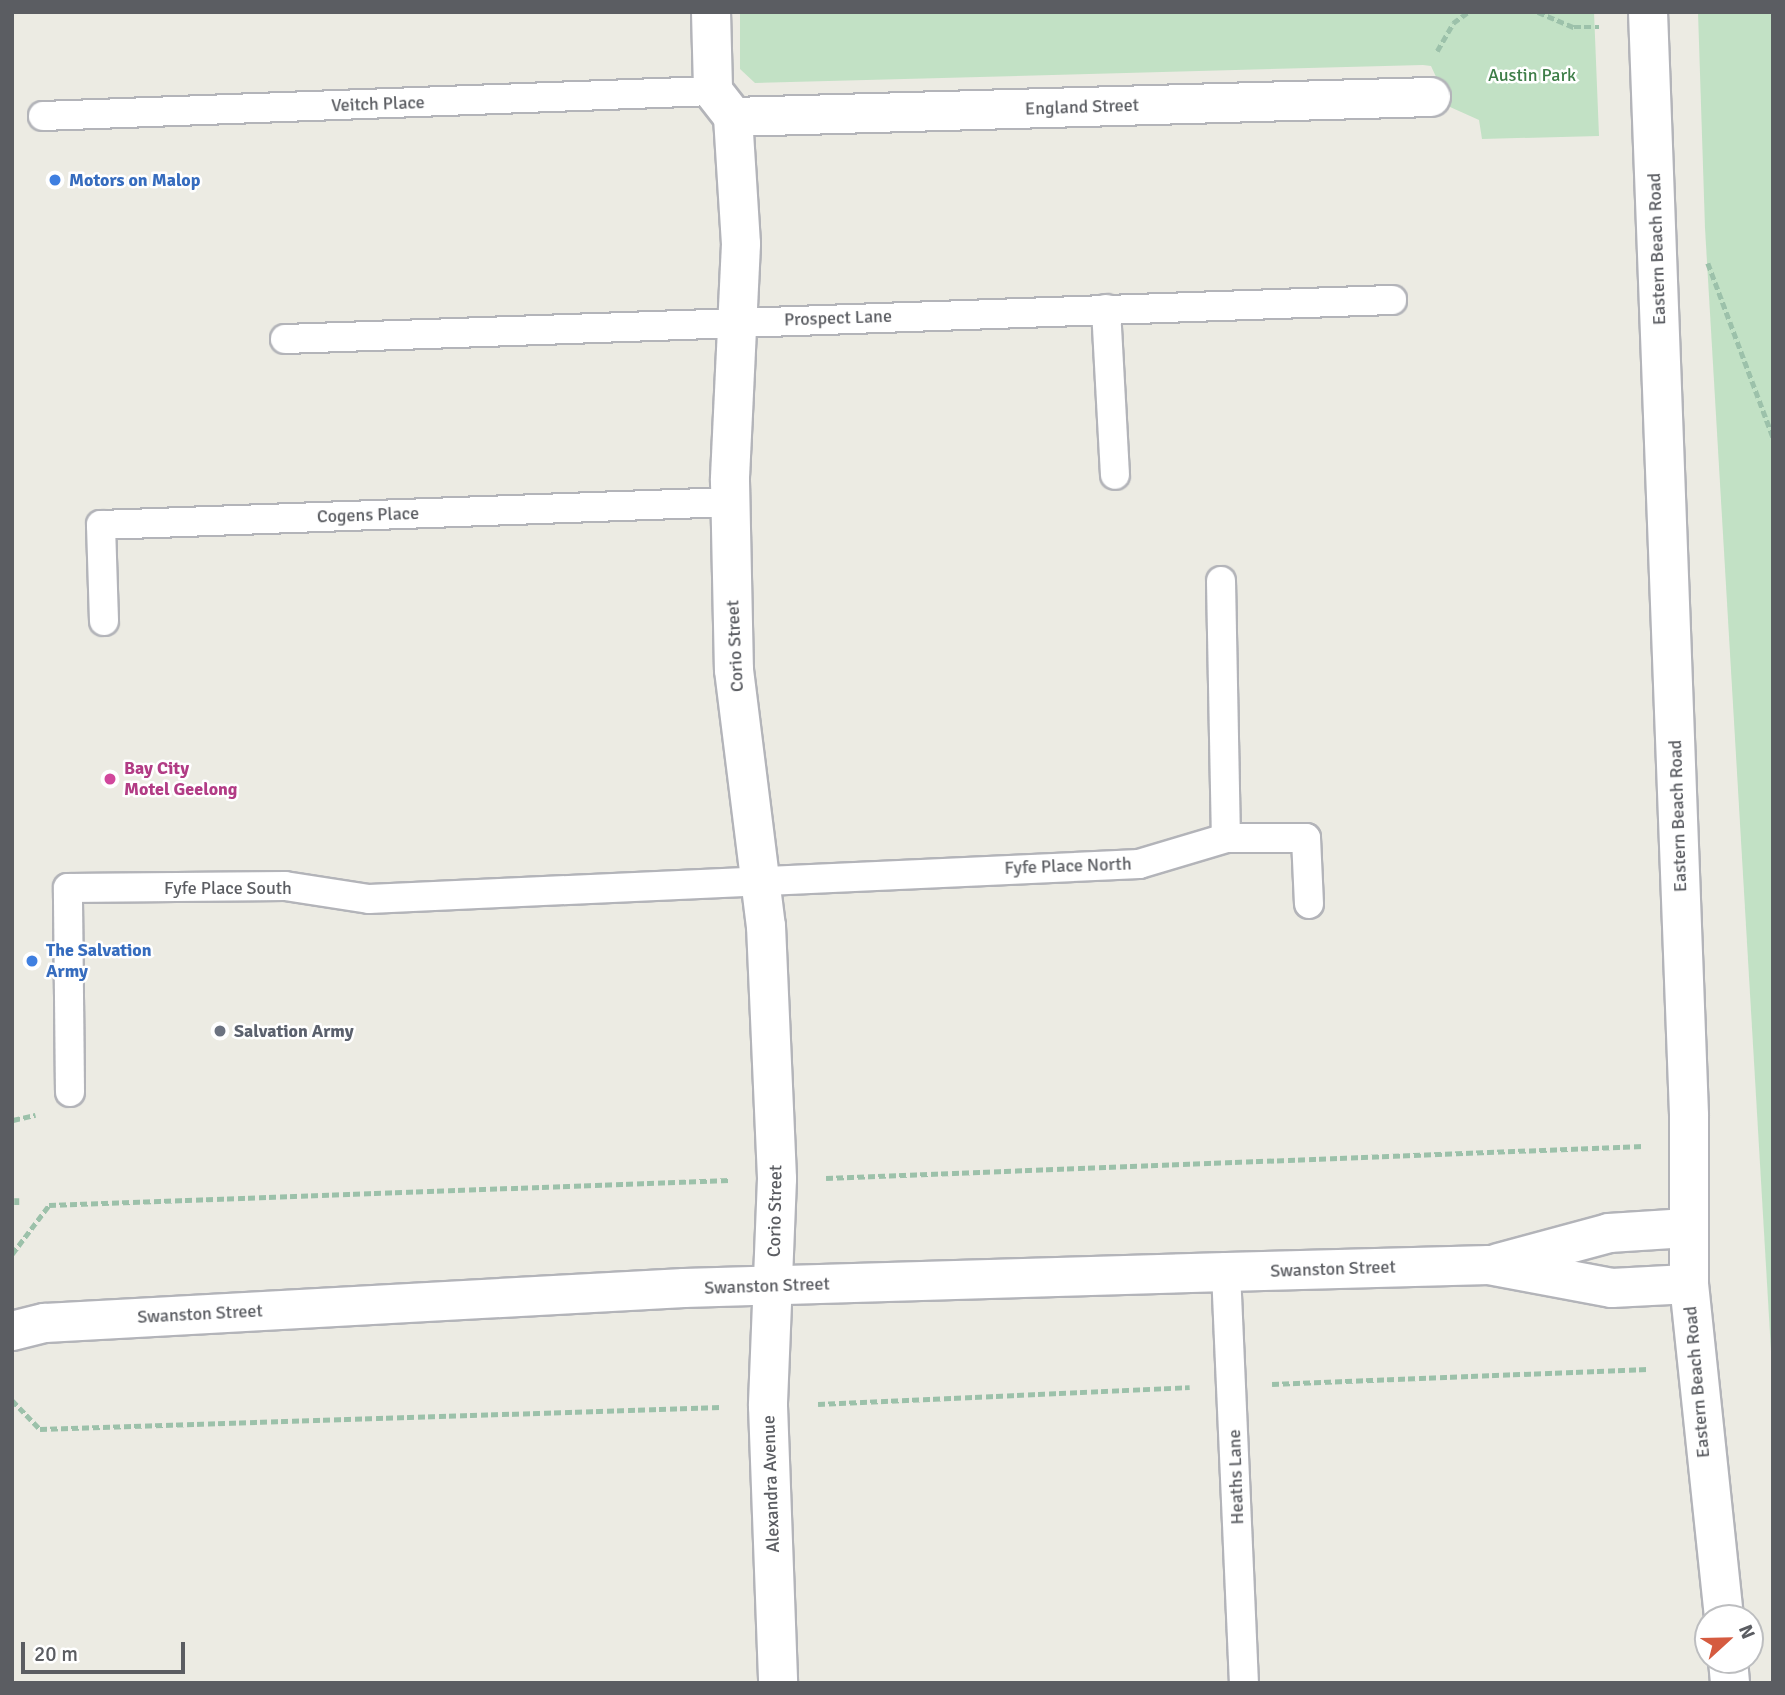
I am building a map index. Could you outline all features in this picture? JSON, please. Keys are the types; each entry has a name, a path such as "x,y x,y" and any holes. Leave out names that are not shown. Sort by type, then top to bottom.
{"street":[{"name":"Corio Street","path":"711,12 723,104 740,322 731,502 734,670 761,877 778,1201 772,1285"},
{"name":"Eastern Beach Road","path":"1648,12 1689,1145 1689,1284 1695,1368 1722,1604"},
{"name":"England Street","path":"723,104 1430,97"},
{"name":"Swanston Street","path":"1489,1265 1609,1233 1687,1228"},
{"name":"Swanston Street","path":"23,1323 772,1285 1489,1265 1612,1288 1689,1284"},
{"name":"Alexandra Avenue","path":"772,1285 768,1406 778,1683"}],"lane":[{"name":"Veitch Place","path":"43,116 723,104"},
{"name":"Prospect Lane","path":"285,339 1392,300"},
{"path":"1106,309 1115,475"},
{"name":"Cogens Place","path":"104,621 101,525 731,502"},
{"path":"1220,581 1226,838"},
{"name":"Fyfe Place North","path":"761,877 1139,864 1226,838 1306,838 1309,904"},
{"name":"Fyfe Place South","path":"70,1092 68,888 285,886 369,899 761,877"},
{"name":"Heaths Lane","path":"1226,1272 1244,1683"}],"path":[{"path":"1538,12 1574,27 1607,26"},
{"path":"1705,256 1773,437"},
{"path":"822,1178 1689,1145"},
{"path":"12,1254 49,1205 718,1177 739,1181"},
{"path":"17,1198 18,1207"},
{"path":"832,1403 1695,1368"},
{"path":"12,1400 40,1429 700,1408"}],"green space":[{"name":"Austin Park","path":"740,12 1594,12 1599,136 1482,139 1479,120 1450,107 1431,66 1423,65 755,83 740,69"},
{"path":"1698,12 1773,12 1773,1385 1705,228"}],"place":[{"name":"Motors on Malop","path":"55,180"},
{"name":"Bay City Motel Geelong","path":"110,779"},
{"name":"The Salvation Army","path":"32,961"},
{"name":"Salvation Army","path":"220,1031"}]}
